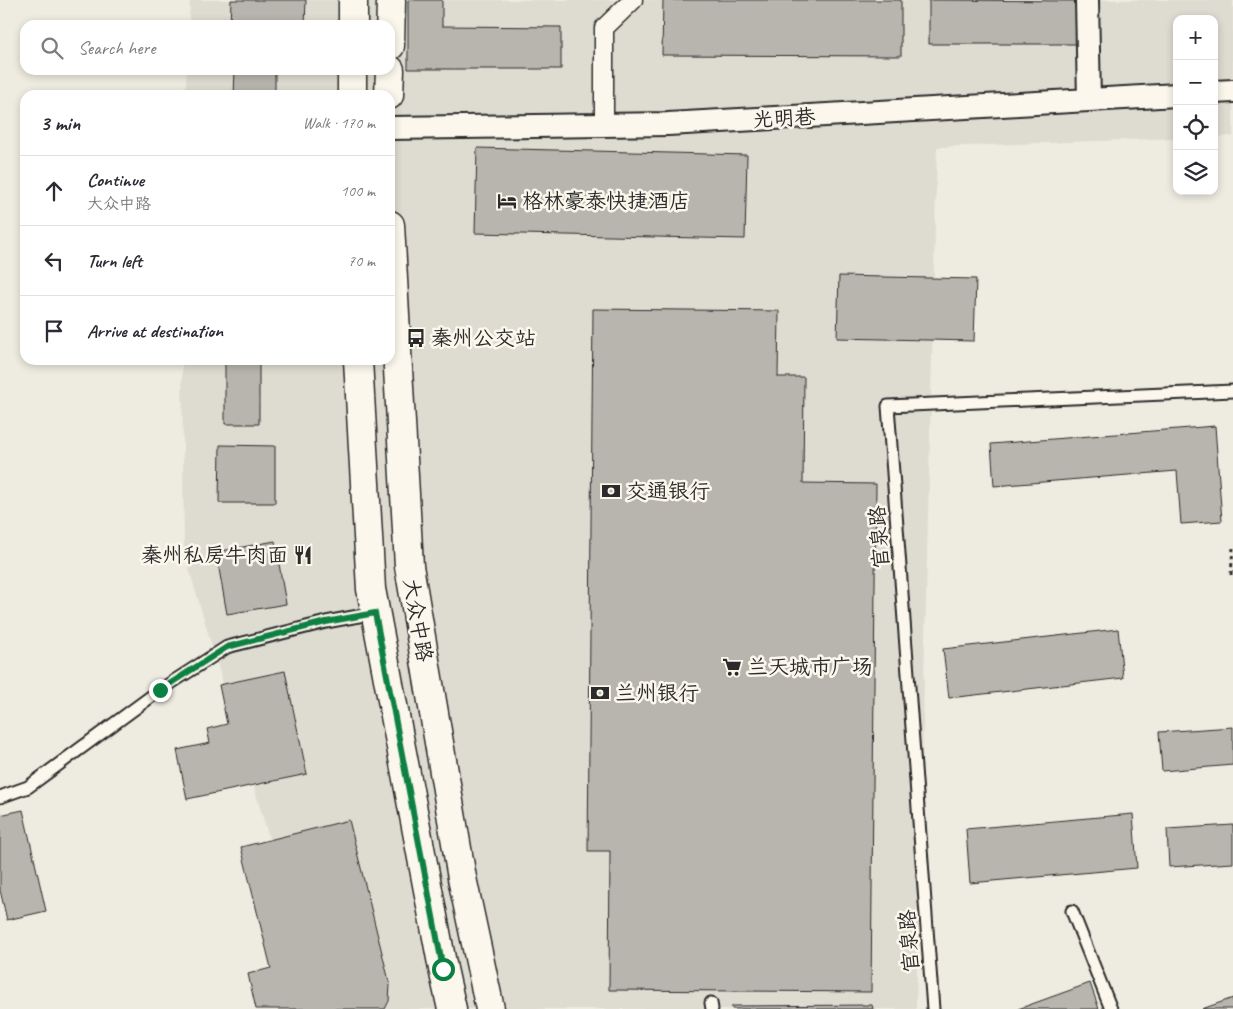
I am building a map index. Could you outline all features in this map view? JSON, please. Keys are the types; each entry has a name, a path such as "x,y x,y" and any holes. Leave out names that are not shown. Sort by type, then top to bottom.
{"main road":[{"path":"353,0 353,20"},
{"path":"391,0 391,20"},
{"path":"352,75 352,90"},
{"path":"389,90 390,75"},
{"name":"大众中路","path":"395,315 409,566 462,878 490,1009"},
{"name":"大众中路","path":"358,365 371,589 452,1009"}],"street":[{"path":"604,125 604,28 633,0"},
{"path":"1087,0 1089,100"},
{"path":"1218,92 1233,91"},
{"name":"光明巷","path":"395,128 668,124 1173,95"}],"lane":[{"name":"官泉路","path":"933,1009 888,406 1233,391"},
{"path":"0,797 28,787 160,690 227,647 326,622 375,613"},
{"path":"1072,911 1111,1009"}],"path":[{"path":"1231,575 1233,548"}],"shaded area":[{"path":"190,0 1233,0 1233,136 1218,137 1218,15 1173,15 1173,138 937,147 916,1009 320,1009 184,552 182,365 395,365 395,90 185,90 187,75 395,75 395,20 189,20"}],"building":[{"path":"231,0 306,0 305,20 230,20"},
{"path":"408,0 442,0 442,26 561,27 561,69 408,69"},
{"path":"663,0 901,0 901,56 662,55"},
{"path":"929,0 1078,1 1078,44 929,44"},
{"path":"235,75 275,75 275,90 234,90"},
{"path":"477,148 747,155 745,239 475,233"},
{"path":"839,276 976,279 974,341 837,338"},
{"name":"兰天城市广场","path":"593,309 779,311 778,377 804,377 803,483 876,484 871,992 609,990 610,851 588,851"},
{"path":"225,365 259,365 259,424 225,424"},
{"path":"1215,426 1222,521 1181,524 1177,471 994,486 991,444"},
{"path":"220,445 275,446 275,503 219,503"},
{"path":"275,541 286,604 227,614 216,552"},
{"path":"1118,629 1123,678 949,698 943,649"},
{"path":"285,671 307,774 187,799 177,750 210,743 207,729 227,724 219,685"},
{"path":"1233,727 1233,765 1162,771 1159,732"},
{"path":"23,810 46,911 7,920 0,890 0,815"},
{"path":"1133,814 1137,868 970,883 966,829"},
{"path":"349,820 390,985 389,1001 385,1009 256,1009 248,974 271,968 241,847"},
{"path":"1233,825 1233,863 1169,867 1167,829"},
{"path":"1090,983 1099,1009 1018,1009"},
{"path":"1233,998 1233,1009 1202,1009"},
{"path":"872,1005 873,1009 732,1009 732,1006"}],"place":[{"name":"格林豪泰快捷酒店","path":"507,201"},
{"name":"秦州公交站","path":"416,338"},
{"name":"交通银行","path":"611,491"},
{"name":"秦州私房牛肉面","path":"303,555"},
{"name":"兰天城市广场","path":"732,667"},
{"name":"兰州银行","path":"600,693"}],"route":[{"path":"160,690 227,647 326,622 375,613 443,969"}]}
